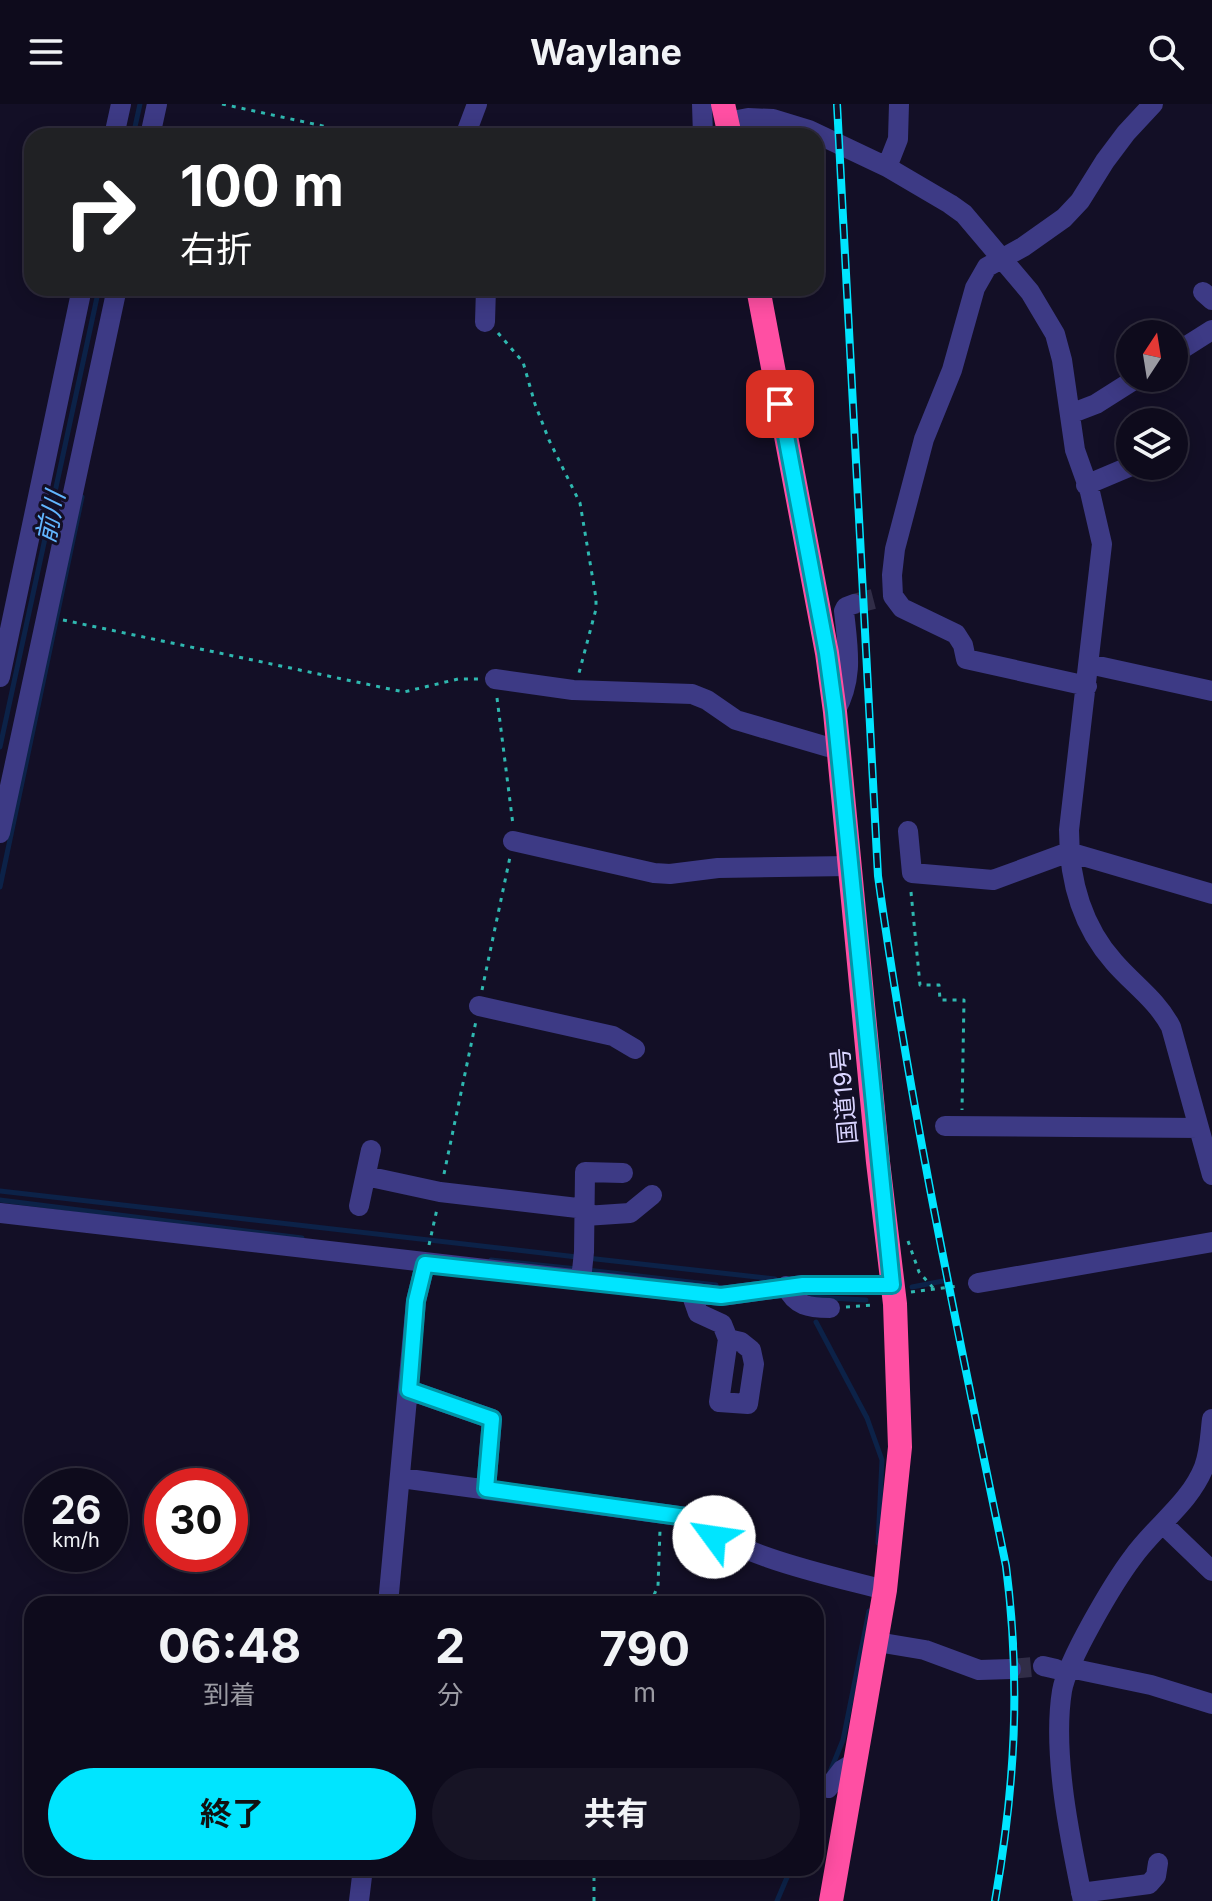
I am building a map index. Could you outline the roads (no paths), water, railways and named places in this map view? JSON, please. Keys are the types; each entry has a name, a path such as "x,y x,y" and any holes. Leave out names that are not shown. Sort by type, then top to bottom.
{"highway":[{"name":"国道19号","path":"760,296 827,653 835,712 898,1365 900,1447 885,1590 831,1901"}],"street":[{"path":"116,128 121,104"},
{"path":"152,128 157,104"},
{"path":"468,128 477,104"},
{"path":"702,104 703,128"},
{"path":"887,167 898,139 899,104"},
{"path":"1087,686 966,659 963,645 956,634 902,608 893,596 895,549 917,461 952,370 975,288 987,267 1064,218 1080,201 1126,133 1153,104"},
{"path":"727,121 748,118 803,128"},
{"path":"824,137 887,167 964,214 1030,292 1055,334 1062,360 1075,450 1090,492 1102,544 1069,852 1074,890 1098,940 1112,960 1164,1014 1171,1027 1205,1138 1212,1175"},
{"path":"0,677 80,296"},
{"path":"0,833 115,296"},
{"path":"485,322 486,296"},
{"path":"1188,345 1212,330"},
{"path":"1070,414 1096,404 1116,391"},
{"path":"1086,485 1116,472"},
{"path":"881,594 888,555 895,549"},
{"path":"835,712 846,692 848,676 844,611 854,604"},
{"path":"1089,664 1212,691"},
{"path":"495,679 573,690 692,694 707,700 736,720 828,747 838,747"},
{"path":"908,831 912,873 993,880 1069,852 1212,894"},
{"path":"513,841 654,873 718,868 850,866"},
{"path":"479,1006 613,1036 635,1049"},
{"path":"954,1126 1205,1138"},
{"path":"359,1206 371,1150"},
{"path":"581,1280 586,1212 585,1172 623,1173"},
{"path":"366,1176 440,1192 586,1212 630,1213 652,1195"},
{"path":"0,1213 721,1296 786,1286 892,1294"},
{"path":"987,1285 1212,1242"},
{"path":"389,1596 416,1301 425,1264"},
{"path":"786,1286 793,1299 800,1304 830,1308"},
{"path":"691,1293 698,1313 722,1324 728,1339"},
{"path":"409,1390 492,1419 486,1489"},
{"path":"1056,1668 1096,1618 1133,1556 1194,1486 1209,1450 1212,1419"},
{"path":"401,1478 686,1517 714,1537 779,1562 885,1590"},
{"path":"1163,1524 1212,1571"},
{"path":"877,1642 925,1650 979,1670 1002,1669"},
{"path":"1056,1668 1151,1685 1212,1704"},
{"path":"1056,1668 1062,1690 1060,1773 1082,1897 1149,1884 1156,1876 1158,1863"},
{"path":"824,1787 828,1788 842,1770 854,1763"},
{"path":"359,1901 362,1876"}],"waterway":[{"name":"前川","path":"135,128 140,104"},
{"name":"前川","path":"0,747 97,296"},
{"path":"0,887 82,497"},
{"path":"0,1191 577,1257"},
{"path":"0,1200 302,1238"},
{"path":"587,1258 775,1279"},
{"path":"491,1260 577,1269"},
{"path":"587,1270 716,1285"},
{"path":"912,1287 943,1281"},
{"path":"811,1297 866,1300"},
{"path":"816,1322 867,1418 882,1460 878,1543"},
{"path":"830,1772 843,1740 869,1611"},
{"path":"777,1901 788,1876"}],"tunnel":[{"path":"854,604 881,594"},
{"path":"1011,1669 1043,1666"}],"railway":[{"path":"837,104 878,876 920,1136 1006,1566 1011,1609 1014,1734 1007,1817 995,1901"}]}
